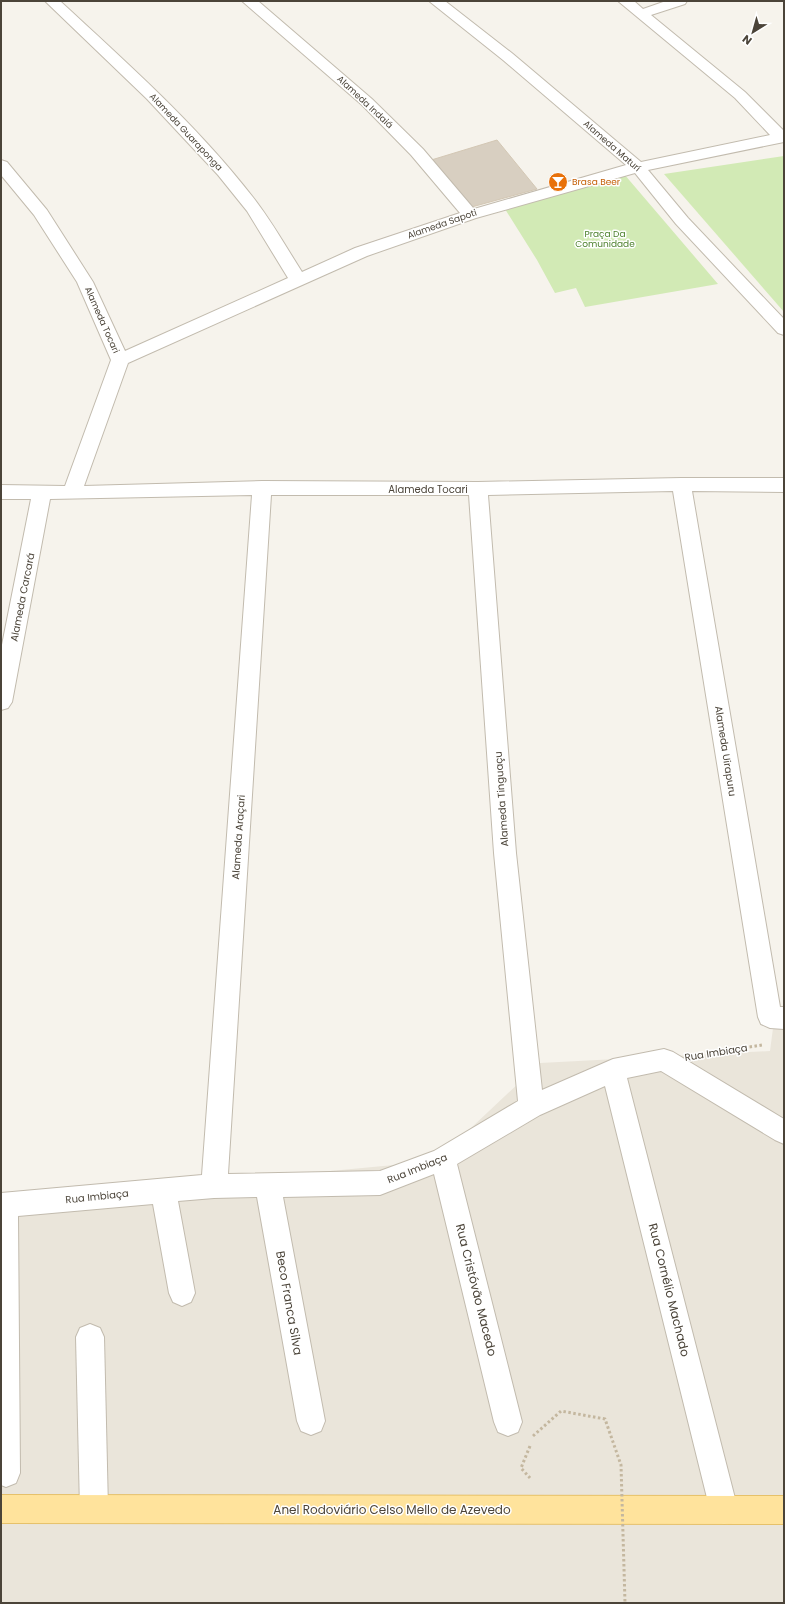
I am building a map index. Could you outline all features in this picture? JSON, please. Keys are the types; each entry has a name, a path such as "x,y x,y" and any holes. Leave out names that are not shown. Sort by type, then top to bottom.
{"main road":[{"name":"Anel Rodoviário Celso Mello de Azevedo","path":"1,1509 784,1510"}],"street":[{"name":"Alameda Guaraponga","path":"52,1 159,101 200,145 246,199 298,280"},
{"name":"Alameda Indaiá","path":"249,1 367,102 417,152 470,215"},
{"name":"Alameda Maturí","path":"436,1 508,57 638,167 682,221 784,329"},
{"name":"Alameda Sapoti","path":"625,1 740,95 782,137"},
{"path":"641,14 680,1"},
{"name":"Alameda Sapoti","path":"120,360 361,252 470,215 638,167 782,137"},
{"name":"Alameda Tocari","path":"1,165 41,213 85,282 120,360 72,493"},
{"name":"Alameda Tocari","path":"1,492 72,493 262,488 478,489 681,484 784,486"},
{"name":"Alameda Uirapuru","path":"681,484 777,1017"},
{"name":"Alameda Araçari","path":"214,1186 262,488"},
{"name":"Alameda Tinguaçu","path":"478,489 505,853 531,1108"},
{"name":"Alameda Carcará","path":"1,702 42,493"},
{"path":"664,1060 784,1132"},
{"name":"Rua Imbiaça","path":"3,1205 214,1186 380,1183 443,1159 531,1108 613,1070 664,1060"},
{"name":"Rua Cornélio Machado","path":"613,1070 724,1510"},
{"name":"Rua Cristóvão Macedo","path":"443,1159 508,1422"},
{"name":"Beco Franca Silva","path":"268,1186 311,1421"},
{"path":"163,1190 182,1293"},
{"path":"3,1205 6,1473"},
{"path":"90,1337 94,1509"}],"path":[{"name":"Rua Imbiaça","path":"664,1060 771,1044 777,1017"},
{"path":"534,1436 561,1411 605,1419 621,1465 625,1603"}],"shaded area":[{"path":"775,1013 784,1013 784,1603 1,1603 1,1276 12,1201 436,1161 540,1063 770,1051"}],"green space":[{"path":"784,156 784,312 664,174"},
{"name":"Praça Da Comunidade","path":"624,174 718,284 585,307 576,288 555,293 537,260 505,209"}],"building":[{"path":"497,140 537,189 468,208 428,161"}],"place":[{"name":"Brasa Beer","path":"558,182"}]}
